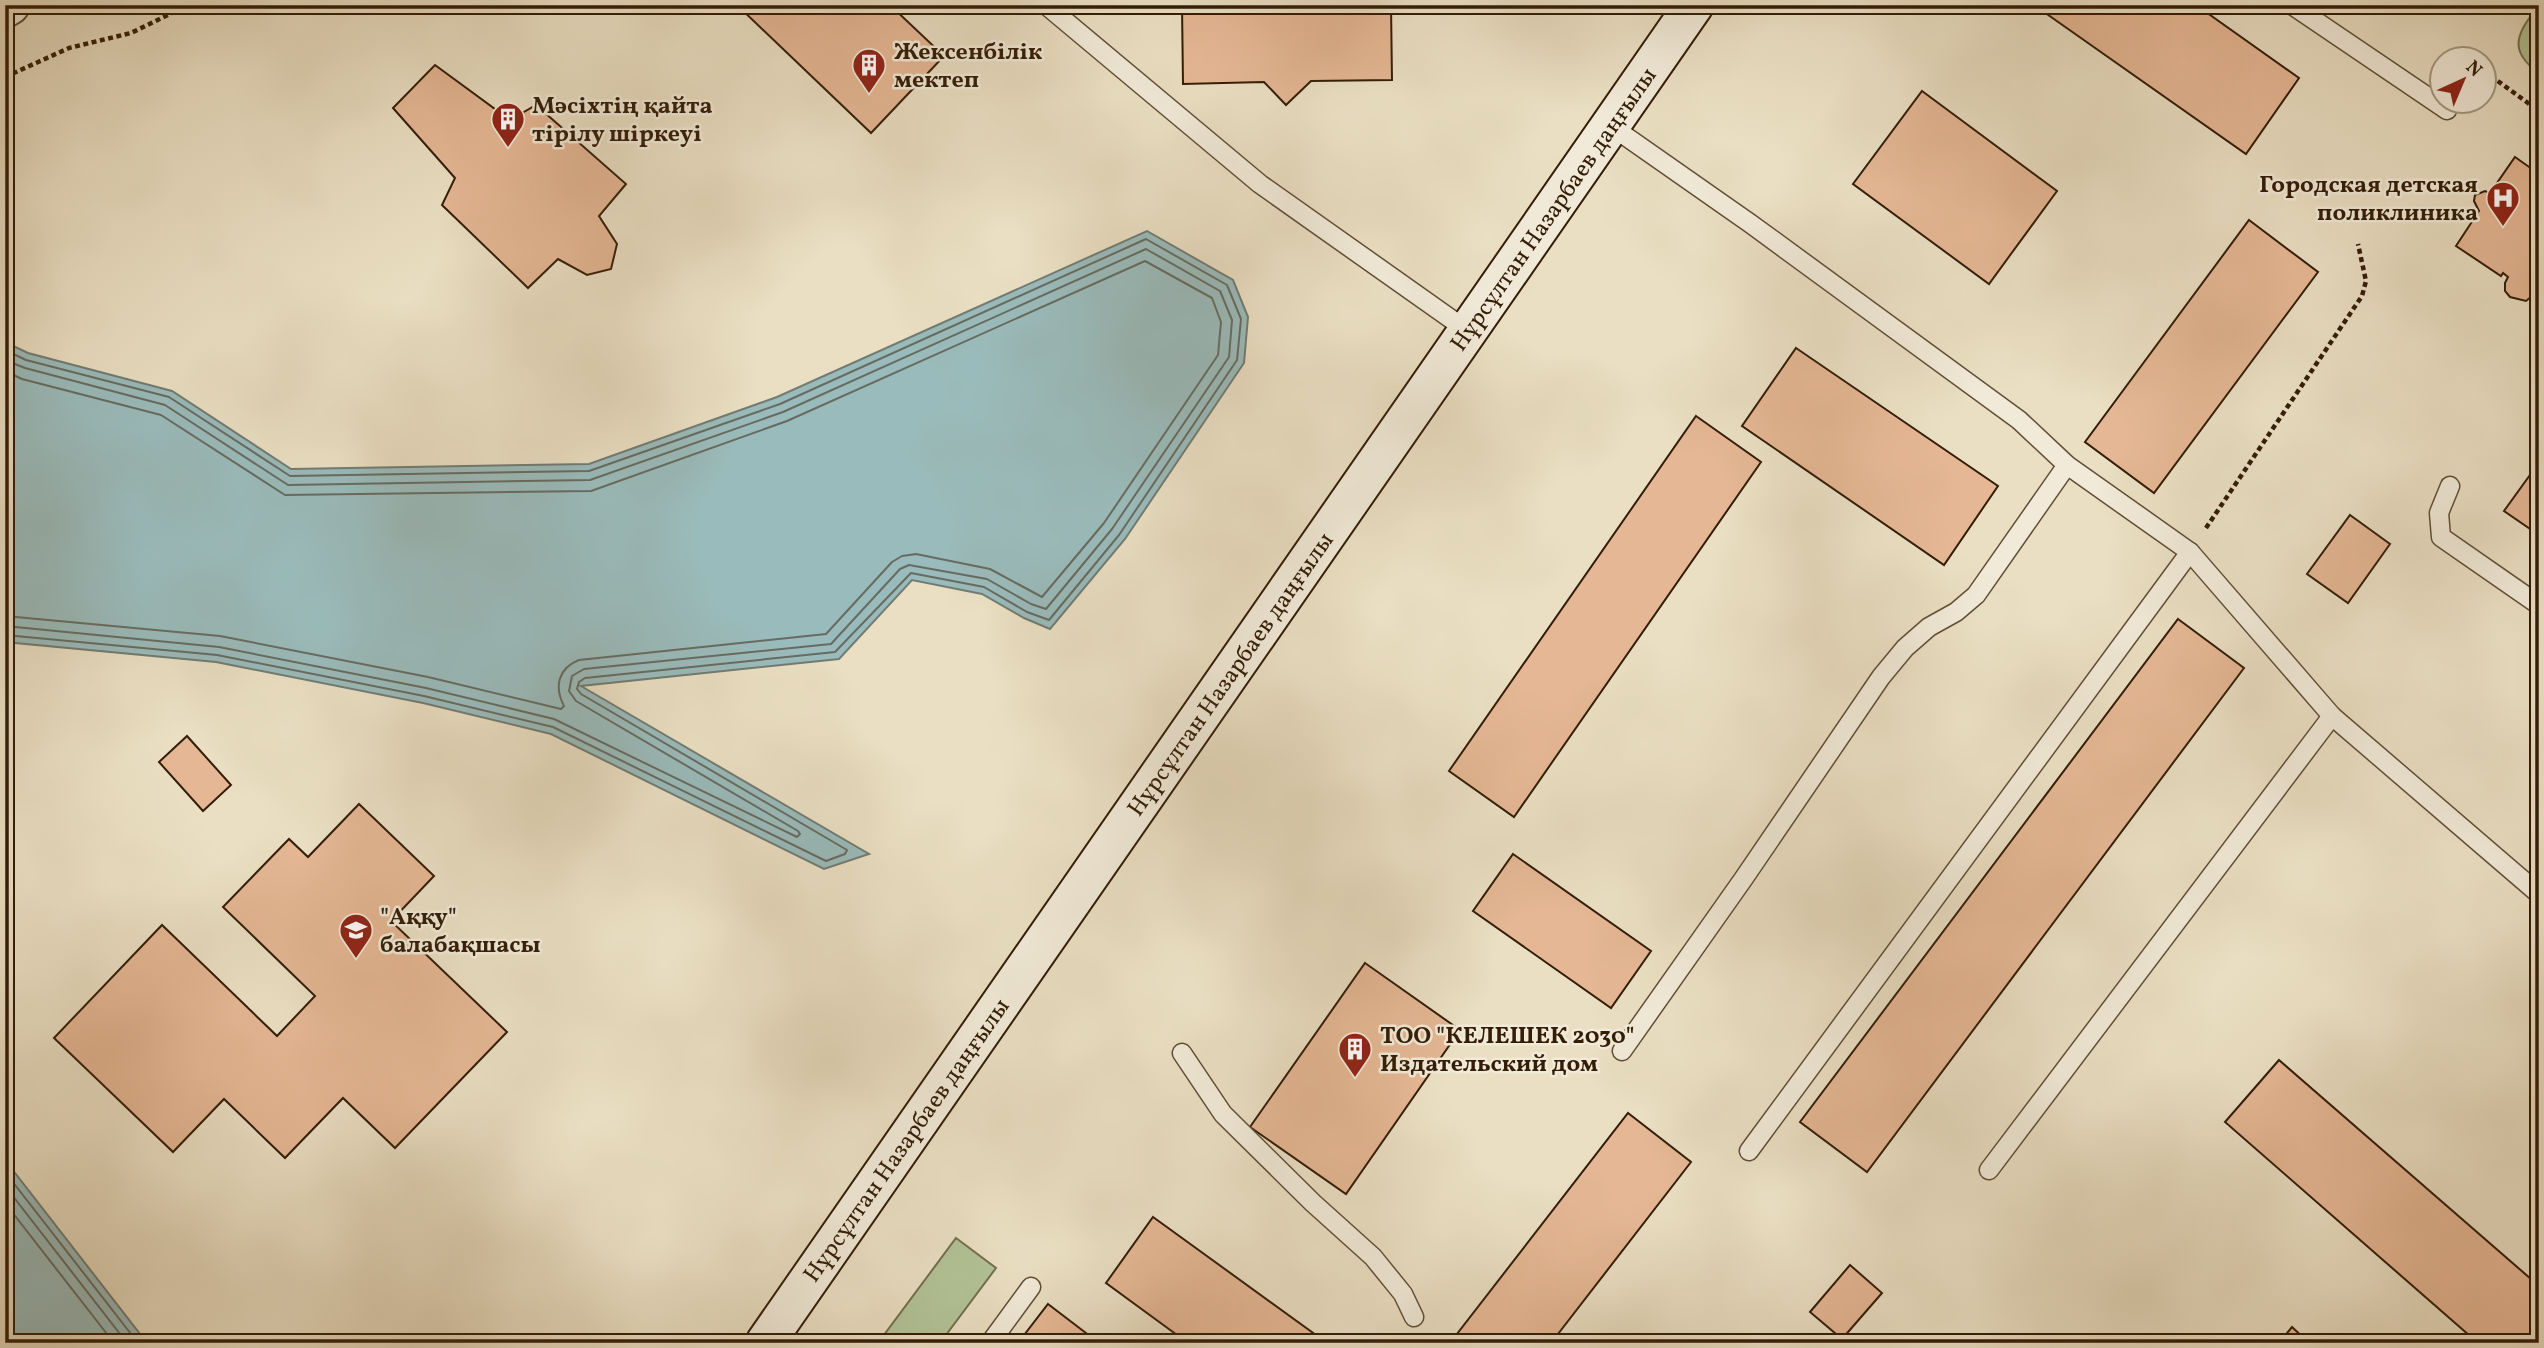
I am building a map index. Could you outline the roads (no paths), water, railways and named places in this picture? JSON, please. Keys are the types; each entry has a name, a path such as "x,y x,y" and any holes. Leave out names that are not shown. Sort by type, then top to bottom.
{"main road":[{"path":"5,8 10,5"},
{"name":"Нұрсұлтан Назарбаев даңғылы","path":"765,1343 1694,5"}],"lane":[{"path":"1046,5 1260,184 1468,331"},
{"path":"2292,5 2428,97"},
{"path":"1611,126 1763,232 2019,420 2067,464 2190,552 2332,716 2539,894"},
{"path":"1622,1051 1881,677 1905,648 1921,634 1956,612 1976,595 2067,464"},
{"path":"2450,486 2439,513 2441,537 2539,605"},
{"path":"1749,1151 2190,552"},
{"path":"1989,1170 2332,716"},
{"path":"1182,1053 1223,1114 1373,1257 1403,1294 1413,1317"},
{"path":"990,1343 1031,1287"}],"water":[{"path":"1147,231 1233,280 1248,317 1244,363 1125,539 1050,629 1024,618 982,594 912,580 839,659 581,686 869,854 824,869 551,734 423,703 216,662 5,642 5,342 28,353 172,391 291,469 589,464 777,397"},
{"path":"5,1160 147,1343 5,1343"}],"place":[{"name":"Жексенбілік мектеп","path":"869,95"},
{"name":"Мәсіхтің қайта тірілу шіркеуі","path":"508,149"},
{"name":"Городская детская поликлиника","path":"2503,228"},
{"name":"\"Аққу\" балабақшасы","path":"356,960"},
{"name":"ТОО \"КЕЛЕШЕК 2030\" Издательский дом","path":"1355,1079"}]}
